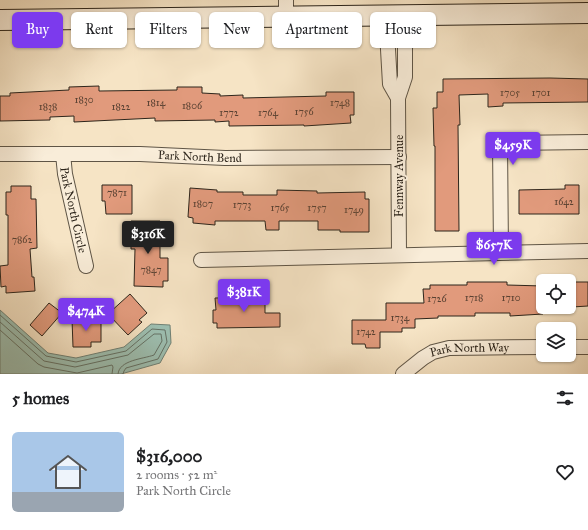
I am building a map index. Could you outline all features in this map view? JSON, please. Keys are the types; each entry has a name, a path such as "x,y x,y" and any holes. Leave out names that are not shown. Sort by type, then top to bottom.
{"main road":[{"path":"0,20 286,8 370,14"},
{"path":"436,15 588,13"}],"street":[{"name":"Fennway Avenue","path":"399,255 398,98 405,77 401,48"},
{"path":"501,252 500,143 588,142"},
{"name":"Park North Bend","path":"0,154 140,154 224,158 399,157"},
{"name":"Park North Circle","path":"63,154 65,174 86,266"},
{"path":"200,260 588,251"},
{"name":"Park North Way","path":"403,374 433,352 449,348 536,347"},
{"path":"576,347 588,347"}],"water":[{"path":"0,310 48,353 76,358 124,347 151,324 170,325 171,343 160,363 121,374 0,374"}],"building":[{"path":"443,79 588,79 588,102 503,103 503,106 488,107 488,94 459,95 459,231 435,231 435,146 433,108 437,108 437,92 443,92"},
{"path":"99,86 99,91 177,90 177,87 202,87 202,93 220,94 220,96 243,95 243,98 326,96 326,92 354,92 354,115 350,115 351,123 304,126 229,126 229,121 155,121 155,118 74,122 74,116 50,117 50,120 0,121 0,96 10,96 10,93 69,90 69,87"},
{"path":"102,185 132,185 132,214 106,214 105,201 102,201"},
{"path":"565,185 579,185 579,214 519,214 519,190 565,189"},
{"path":"11,186 31,186 31,199 36,199 37,248 30,249 32,277 34,277 35,291 6,293 6,286 1,287 0,266 8,265 8,215 6,215 6,192 11,192"},
{"path":"190,188 217,190 217,192 243,192 243,195 277,195 277,190 317,191 317,193 365,192 365,199 369,199 369,232 318,230 318,221 279,221 279,230 266,230 265,221 215,221 215,225 193,223 193,218 188,217"},
{"path":"131,221 160,221 160,258 168,258 168,281 163,281 163,287 134,286 135,249 131,249"},
{"path":"467,282 507,282 507,285 536,286 536,314 543,314 510,316 510,313 475,313 475,316 438,316 438,318 415,319 415,328 402,328 402,332 380,332 380,348 366,348 365,344 352,344 352,320 386,320 386,303 424,303 423,289 430,289 430,285 467,285"},
{"path":"576,282 588,282 588,306 576,307"},
{"path":"130,294 147,313 139,320 142,322 128,335 108,314"},
{"path":"265,297 265,313 280,313 280,327 217,328 217,323 213,323 213,310 216,310 215,298"},
{"path":"49,303 62,313 42,336 30,325"},
{"path":"72,319 101,319 101,342 91,342 91,347 73,347"}]}
